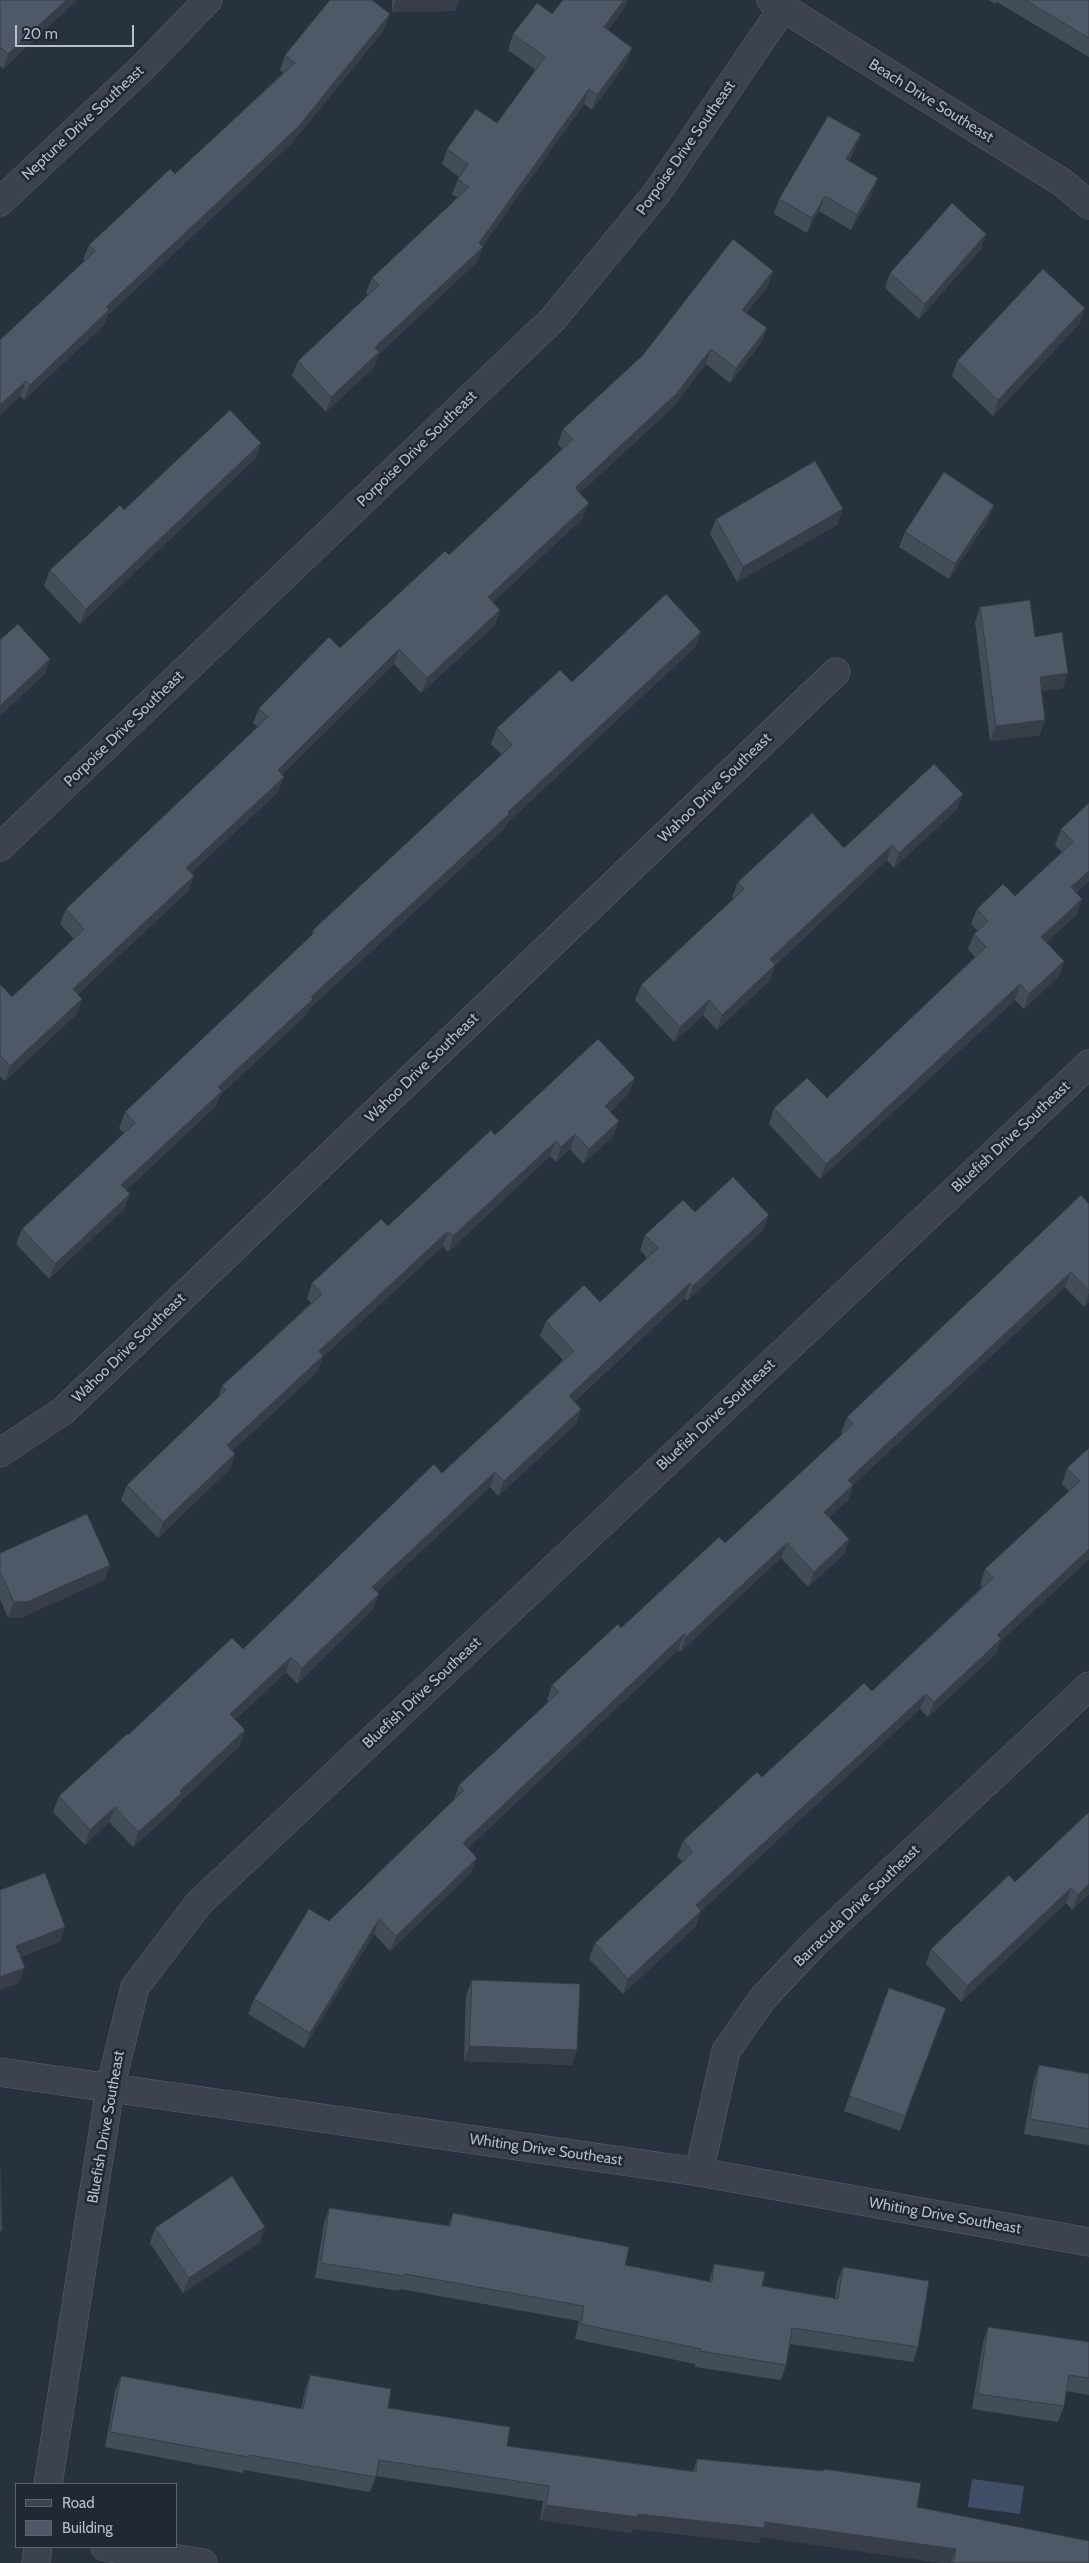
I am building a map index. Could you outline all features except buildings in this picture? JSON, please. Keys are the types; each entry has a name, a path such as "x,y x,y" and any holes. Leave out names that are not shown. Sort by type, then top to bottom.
{"street":[{"name":"Neptune Drive Southeast","path":"0,202 143,67 208,0"},
{"name":"Beach Drive Southeast","path":"777,4 1063,183 1089,205"},
{"name":"Porpoise Drive Southeast","path":"0,846 553,319 656,194 777,4"},
{"name":"Wahoo Drive Southeast","path":"0,1453 64,1411 836,672"},
{"name":"Bluefish Drive Southeast","path":"48,2483 110,2088 135,1987 199,1903 1089,1064"},
{"name":"Barracuda Drive Southeast","path":"699,2172 726,2051 763,1998 816,1943 1089,1686"},
{"name":"Whiting Drive Southeast","path":"0,2072 699,2172 1089,2242"},
{"path":"36,2563 38,2548"},
{"path":"111,2548 203,2563"}],"water":[{"path":"972,2479 1024,2486 1020,2514 968,2507"}]}
